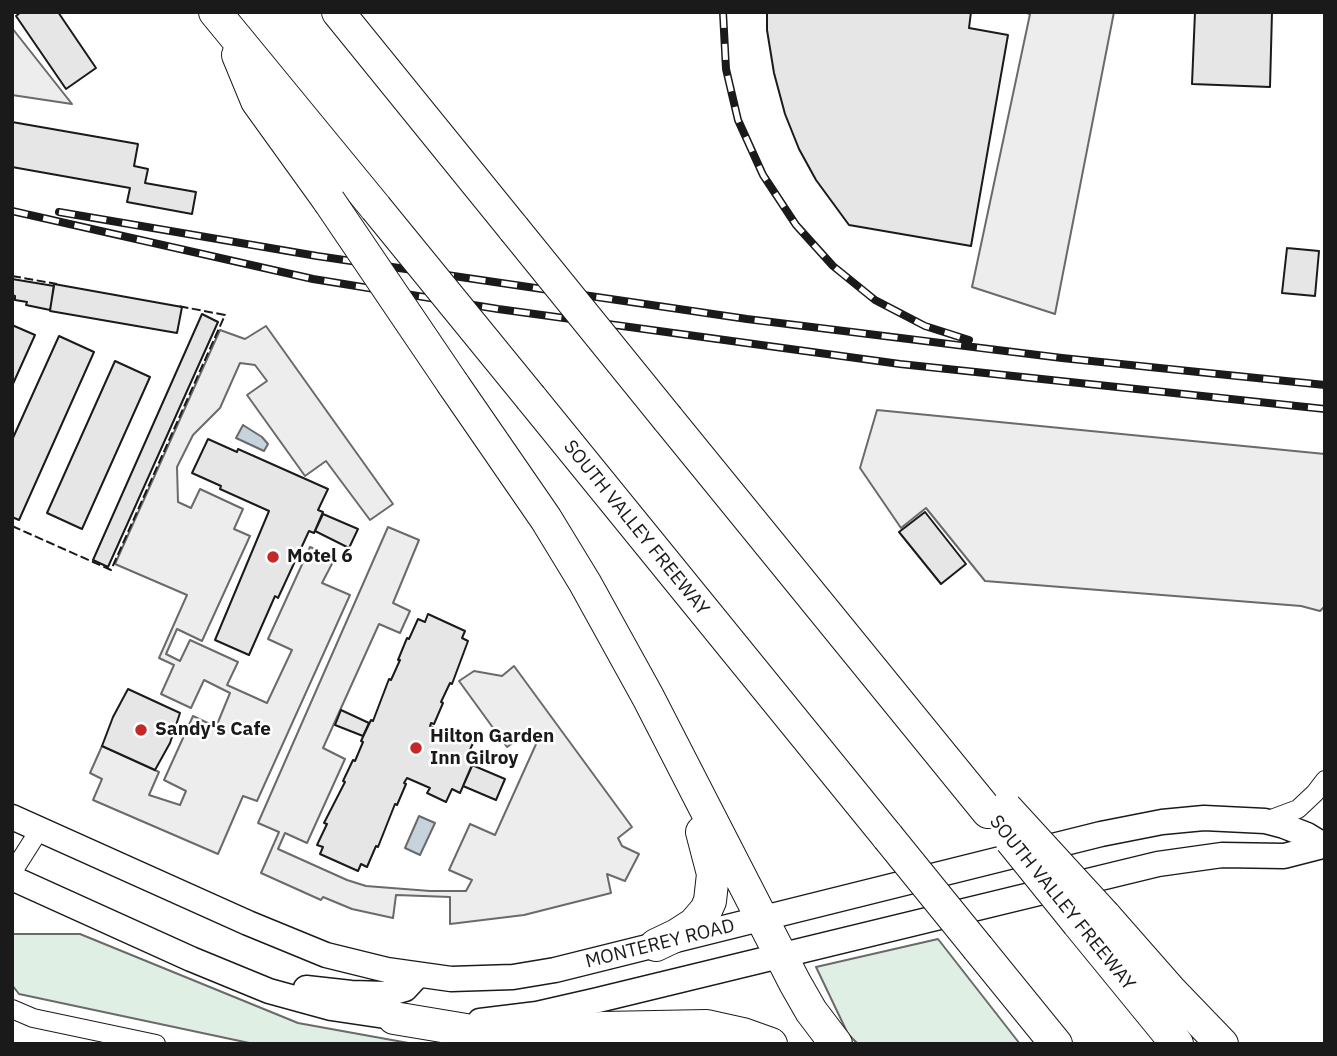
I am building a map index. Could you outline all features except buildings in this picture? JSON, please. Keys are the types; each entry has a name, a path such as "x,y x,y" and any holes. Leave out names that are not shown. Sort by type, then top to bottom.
{"highway":[{"name":"SOUTH VALLEY FREEWAY","path":"338,12 892,694 1092,919 1177,1044"},
{"name":"SOUTH VALLEY FREEWAY","path":"220,18 1056,1044"},
{"path":"220,18 257,101 329,201 546,519 648,697 811,1011 836,1044"},
{"path":"597,605 700,827 712,863 713,885 706,910 686,930 656,945"},
{"path":"1092,919 1171,990 1222,1044"},
{"path":"394,1018 467,1031 519,1034 603,1028 707,1026 771,1044"}],"main road":[{"name":"MONTEREY ROAD","path":"12,817 306,947 368,966 418,975 473,979 513,977 555,970 1121,829 1183,819 1265,821 1284,825 1324,846"},
{"name":"MONTEREY ROAD","path":"12,878 269,991 311,1003 394,1018 456,1022 521,1017 782,957 1158,864 1222,855 1283,856 1324,846"},
{"path":"230,976 317,990 368,994 405,989 418,975"}],"street":[{"path":"1265,821 1298,808 1325,780"},
{"path":"12,873 40,830"},
{"path":"12,1009 33,1018 156,1044"}],"green space":[{"path":"13,934 80,934 298,1023 414,1044 254,1044 19,994 12,985"},
{"path":"938,939 1020,1044 858,1044 848,1034 816,967"}],"shaded area":[{"path":"1023,12 1114,12 1055,314 972,287 1030,14"},
{"path":"12,28 72,104 12,95"},
{"path":"266,326 393,504 370,520 326,461 305,476 247,395 267,381 255,365 240,363 220,408 193,435 177,467 178,502 191,508 200,489 243,509 234,529 250,536 202,641 177,629 166,654 180,661 190,640 238,662 227,685 267,703 292,650 268,639 310,547 335,558 322,583 350,595 257,801 243,796 218,854 93,800 102,779 90,773 102,746 159,772 149,795 180,805 186,791 164,780 193,716 216,727 230,693 204,680 191,708 161,694 174,665 159,658 187,595 115,564 220,330 245,339"},
{"path":"877,410 1325,454 1325,606 1320,611 1301,606 985,581 926,508 901,528 860,468"},
{"path":"243,425 268,444 264,451 236,438"},
{"path":"388,527 419,540 393,603 410,611 400,633 379,624 323,748 345,759 307,843 285,833 278,849 366,886 466,891 472,880 449,870 470,824 495,835 537,742 530,731 507,747 459,681 474,671 502,676 514,666 632,827 618,838 622,846 639,854 625,881 607,874 611,893 524,915 450,924 450,897 396,895 393,918 352,909 323,897 321,900 261,873 279,832 258,823"},
{"path":"419,816 435,823 420,855 405,848"}],"railway":[{"path":"723,12 726,69 738,120 763,175 796,225 833,266 875,300 925,326 969,340"},
{"path":"12,211 313,279 498,309 900,364 1325,409"},
{"path":"59,212 317,256 747,319 1062,358 1325,385"}],"fence":[{"path":"12,276 57,284"},
{"path":"12,526 111,570 225,315 178,306"}],"place":[{"name":"Motel 6","path":"273,557"},
{"name":"Sandy's Cafe","path":"141,730"},
{"name":"Hilton Garden Inn Gilroy","path":"416,748"}]}
